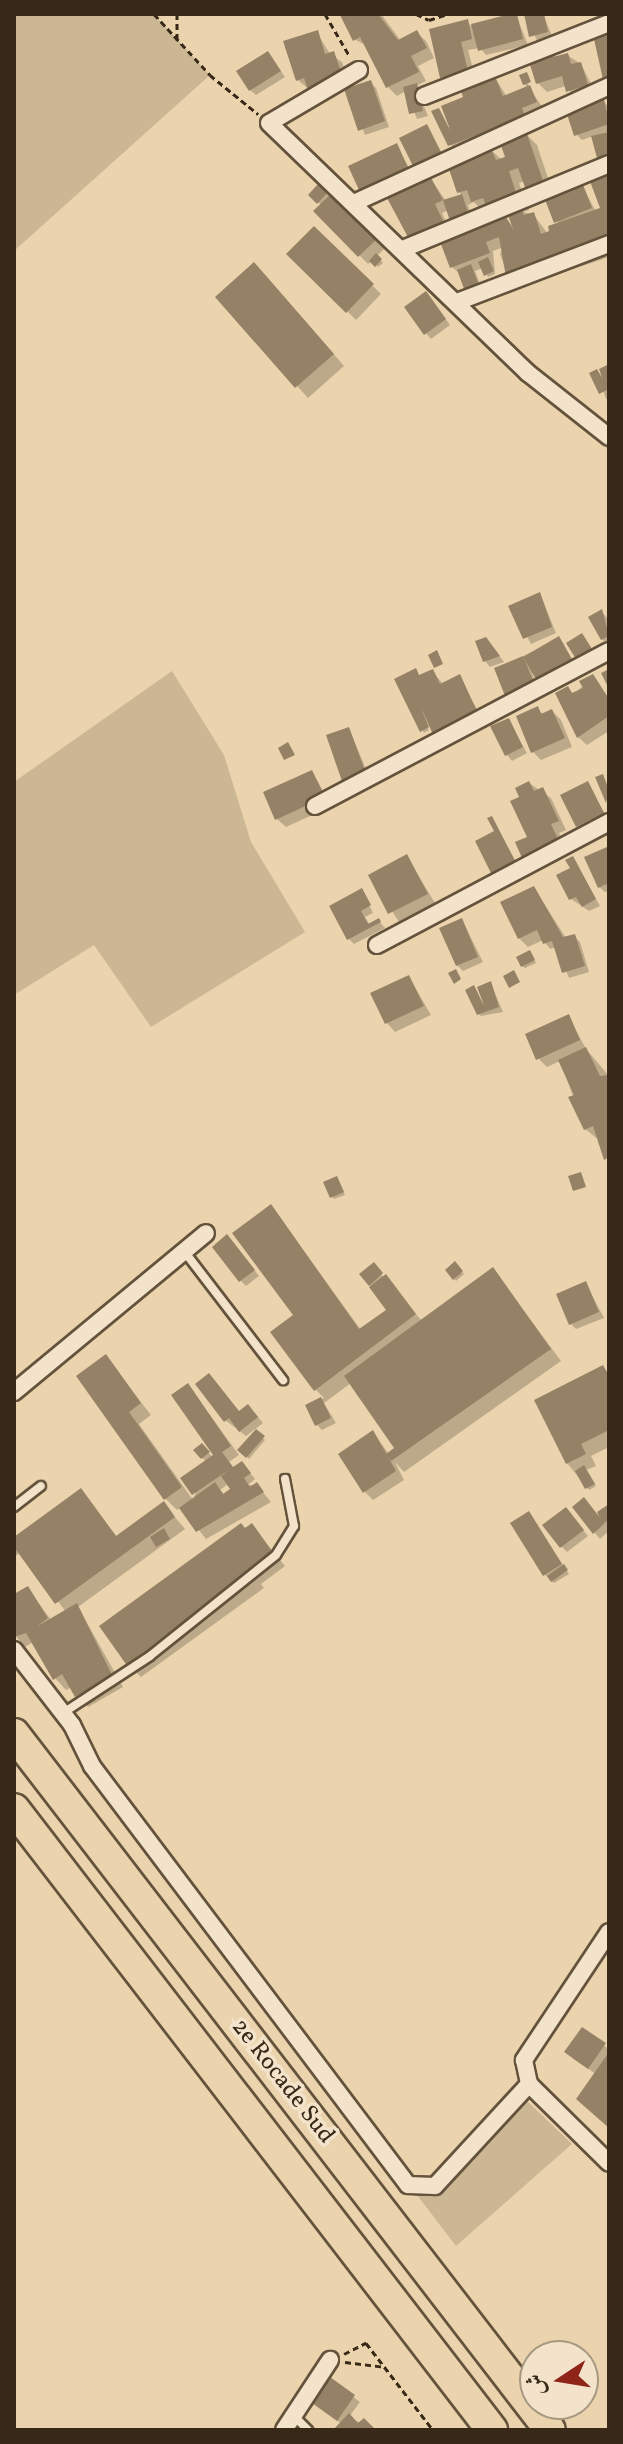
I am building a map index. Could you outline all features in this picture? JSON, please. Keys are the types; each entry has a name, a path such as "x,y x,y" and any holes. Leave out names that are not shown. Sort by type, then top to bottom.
{"highway":[{"name":"2e Rocade Sud","path":"14,1734 550,2430"},
{"name":"2e Rocade Sud","path":"14,1809 492,2430"}],"street":[{"path":"424,96 609,23"},
{"path":"359,70 269,123 356,202 528,373 609,437"},
{"path":"356,202 609,86"},
{"path":"403,249 609,164"},
{"path":"457,302 609,244"},
{"path":"315,806 609,651"},
{"path":"377,945 609,822"},
{"path":"14,1392 206,1233"},
{"path":"14,1650 62,1713 92,1766 408,2185 435,2186 529,2084"},
{"path":"609,1932 524,2060 529,2084 609,2163"},
{"path":"284,2430 330,2360"}],"lane":[{"path":"184,1251 283,1380"},
{"path":"62,1713 150,1656 276,1555 294,1526 285,1479"},
{"path":"14,1507 41,1486"},
{"path":"292,2414 308,2430"}],"path":[{"path":"154,14 210,75 269,123"},
{"path":"177,14 177,40"},
{"path":"325,14 359,70"},
{"path":"416,14 429,20 448,14"},
{"path":"330,2360 366,2343 433,2430"},
{"path":"330,2360 383,2367"}],"shaded area":[{"path":"14,14 154,14 210,75 14,251"},
{"path":"172,671 224,755 251,842 305,932 151,1027 94,945 14,995 14,782"},
{"path":"525,2099 572,2144 456,2246 417,2195 441,2191"}],"building":[{"path":"378,14 398,40 417,30 427,48 411,56 419,72 386,88 360,37 353,41 340,15"},
{"path":"517,14 523,39 478,51 471,24"},
{"path":"524,14 544,14 548,32 529,37"},
{"path":"468,19 472,39 461,42 468,71 440,78 429,29"},
{"path":"318,30 325,54 334,51 343,78 308,90 304,78 296,81 283,41"},
{"path":"609,33 609,83 604,84 594,39"},
{"path":"550,48 553,57 568,53 571,64 581,62 588,85 566,92 562,76 536,84 527,55"},
{"path":"268,51 281,71 249,91 236,71"},
{"path":"527,72 531,82 523,85 519,75"},
{"path":"494,74 503,96 530,85 537,102 522,108 525,117 448,146 431,111 439,108 451,132 441,106 463,97 460,88"},
{"path":"371,80 385,121 358,131 344,89"},
{"path":"417,83 423,111 409,114 403,87"},
{"path":"604,99 609,124 574,136 566,111"},
{"path":"427,124 442,154 414,168 399,138"},
{"path":"526,131 544,184 526,190 518,168 509,171 518,199 487,209 483,198 471,202 467,190 457,193 447,163 491,148 496,160 505,157 499,140"},
{"path":"609,132 609,155 597,158 591,136"},
{"path":"397,143 409,170 359,190 348,166"},
{"path":"609,168 609,241 506,277 499,237 486,242 490,253 450,268 439,239 505,215 514,231 507,213 521,208 524,215 534,212 541,234 549,231 548,226 600,208 588,176"},
{"path":"430,176 443,200 435,204 444,223 410,241 386,196"},
{"path":"582,182 592,208 554,223 544,197"},
{"path":"318,184 328,192 317,204 308,195"},
{"path":"334,191 379,237 358,257 313,211"},
{"path":"462,194 469,215 450,221 443,200"},
{"path":"314,226 374,284 346,313 286,254"},
{"path":"376,253 382,259 375,267 369,261"},
{"path":"488,257 494,271 484,276 478,262"},
{"path":"254,262 334,354 295,388 215,297"},
{"path":"471,264 480,288 466,294 457,270"},
{"path":"426,291 446,319 424,335 404,307"},
{"path":"609,364 609,389 599,394 589,373 597,369 603,380 599,369"},
{"path":"540,592 552,627 523,639 508,606"},
{"path":"602,609 609,636 601,640 588,617"},
{"path":"582,633 592,649 576,659 566,643"},
{"path":"559,636 573,661 537,681 523,657"},
{"path":"486,637 500,656 483,662 475,641"},
{"path":"437,650 443,664 434,668 428,655"},
{"path":"523,656 535,685 505,696 494,668"},
{"path":"416,668 419,675 433,669 440,684 460,674 480,718 435,739 418,701 429,727 420,732 394,679"},
{"path":"609,669 609,689 601,673"},
{"path":"593,674 609,699 609,716 577,738 555,693 568,686 572,693 583,688 579,681"},
{"path":"538,706 541,714 552,709 565,738 531,753 516,716"},
{"path":"509,718 523,747 505,756 490,726"},
{"path":"349,727 367,776 343,784 326,735"},
{"path":"288,742 295,755 284,760 278,748"},
{"path":"312,770 325,797 275,820 263,792"},
{"path":"603,774 609,790 606,803 595,777"},
{"path":"529,781 534,791 543,787 559,821 551,824 559,841 522,858 515,842 527,837 510,801 519,797 515,788"},
{"path":"588,781 604,813 576,827 560,795"},
{"path":"492,816 516,863 492,875 475,841 494,831 487,818"},
{"path":"607,847 609,883 598,888 584,857"},
{"path":"407,854 428,894 388,914 368,875"},
{"path":"573,856 596,899 582,907 576,897 569,900 556,875 570,868 565,860"},
{"path":"534,886 563,937 575,934 585,966 562,973 552,941 543,944 537,930 518,939 500,902"},
{"path":"362,888 371,905 361,911 368,924 379,918 381,922 347,940 329,906"},
{"path":"462,918 478,957 456,966 439,928"},
{"path":"530,950 535,960 521,967 516,957"},
{"path":"456,969 461,979 454,984 448,973"},
{"path":"514,970 520,982 509,988 503,976"},
{"path":"409,975 424,1006 385,1024 370,993"},
{"path":"491,981 499,1007 477,1015 465,990 474,985 485,1008 477,987"},
{"path":"569,1014 580,1040 536,1060 525,1034"},
{"path":"586,1047 600,1076 609,1075 609,1157 604,1160 593,1126 584,1130 568,1097 574,1095 558,1060"},
{"path":"581,1172 586,1187 573,1191 568,1176"},
{"path":"337,1176 344,1192 330,1198 323,1182"},
{"path":"271,1204 359,1329 386,1310 369,1287 386,1274 416,1314 314,1391 270,1332 293,1315 232,1233"},
{"path":"227,1234 255,1270 239,1282 212,1247"},
{"path":"455,1261 463,1271 453,1280 445,1270"},
{"path":"374,1262 383,1273 369,1286 359,1274"},
{"path":"493,1267 551,1349 391,1461 386,1454 394,1448 344,1376"},
{"path":"586,1281 599,1312 569,1325 556,1294"},
{"path":"106,1354 141,1403 129,1412 182,1487 164,1500 76,1376"},
{"path":"603,1365 609,1376 609,1430 581,1444 586,1454 566,1464 534,1400"},
{"path":"209,1373 239,1411 248,1404 258,1417 239,1432 229,1418 224,1422 195,1384"},
{"path":"188,1383 231,1446 222,1452 233,1467 242,1461 251,1473 244,1478 250,1487 257,1482 264,1492 196,1532 179,1508 215,1482 223,1494 230,1489 221,1476 230,1469 192,1495 180,1478 213,1455 171,1395"},
{"path":"321,1397 331,1418 315,1426 305,1405"},
{"path":"256,1429 265,1436 246,1458 237,1450"},
{"path":"373,1430 396,1471 363,1493 338,1454"},
{"path":"202,1443 210,1452 201,1459 193,1450"},
{"path":"584,1465 595,1484 585,1489 575,1471"},
{"path":"81,1488 116,1536 164,1501 175,1517 55,1604 14,1547 14,1537"},
{"path":"584,1497 601,1519 597,1512 609,1504 609,1519 593,1534 572,1507"},
{"path":"566,1507 584,1530 560,1548 542,1525"},
{"path":"529,1511 562,1564 543,1576 510,1523"},
{"path":"241,1523 245,1528 252,1523 274,1554 254,1576 128,1667 99,1626"},
{"path":"164,1528 170,1539 156,1547 150,1537"},
{"path":"564,1564 568,1570 551,1582 547,1576"},
{"path":"28,1586 48,1618 36,1627 77,1603 112,1675 75,1697 62,1674 53,1680 26,1633 14,1637 14,1594"},
{"path":"582,2027 606,2043 588,2069 564,2052"},
{"path":"609,2052 609,2128 576,2099"},
{"path":"330,2377 355,2395 337,2421 312,2403"},
{"path":"349,2413 358,2423 364,2418 376,2430 333,2430"}]}
